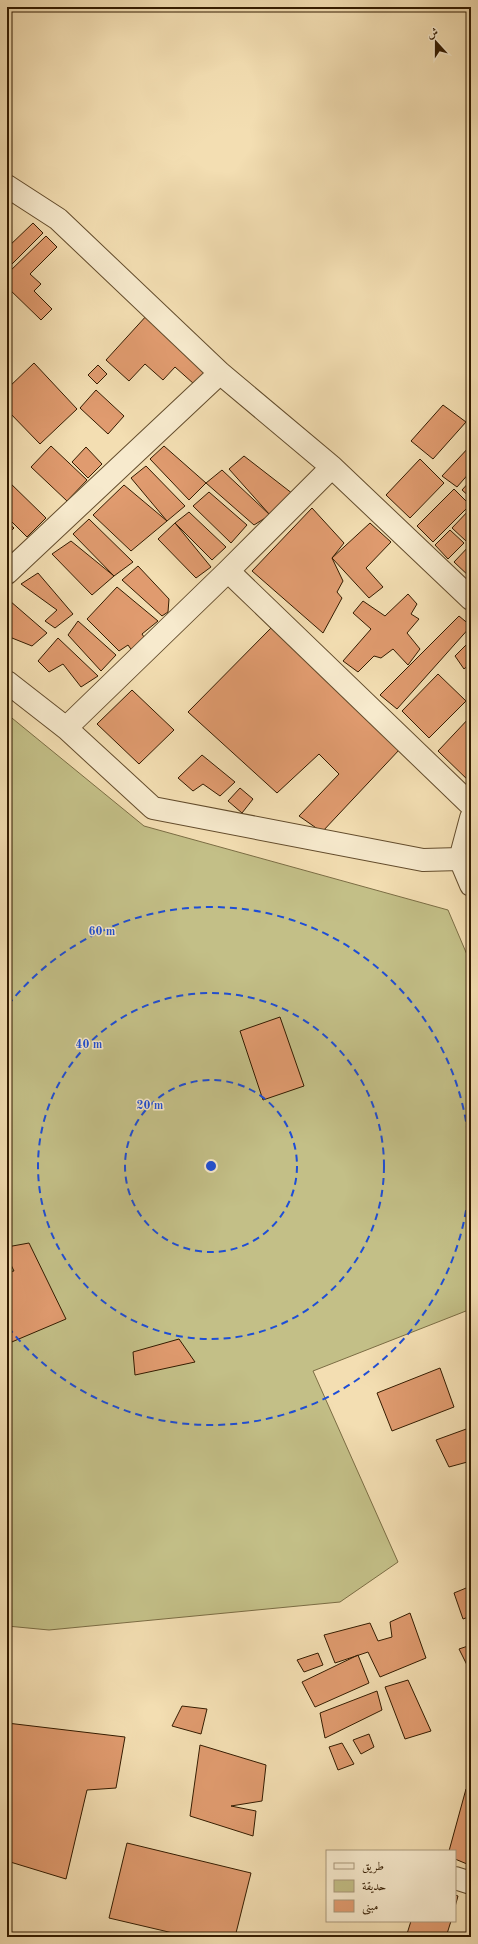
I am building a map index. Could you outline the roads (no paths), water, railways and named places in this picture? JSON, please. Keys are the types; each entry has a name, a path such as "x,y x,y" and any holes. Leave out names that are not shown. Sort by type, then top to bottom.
{"street":[{"path":"7,186 58,219 220,373 332,467 471,599"},
{"path":"7,573 220,373"},
{"path":"66,728 228,572 332,467"},
{"path":"228,572 471,805"},
{"path":"7,682 66,728 154,808 423,860 460,859"},
{"path":"471,818 460,859 471,885"},
{"path":"456,1878 471,1883"}]}
